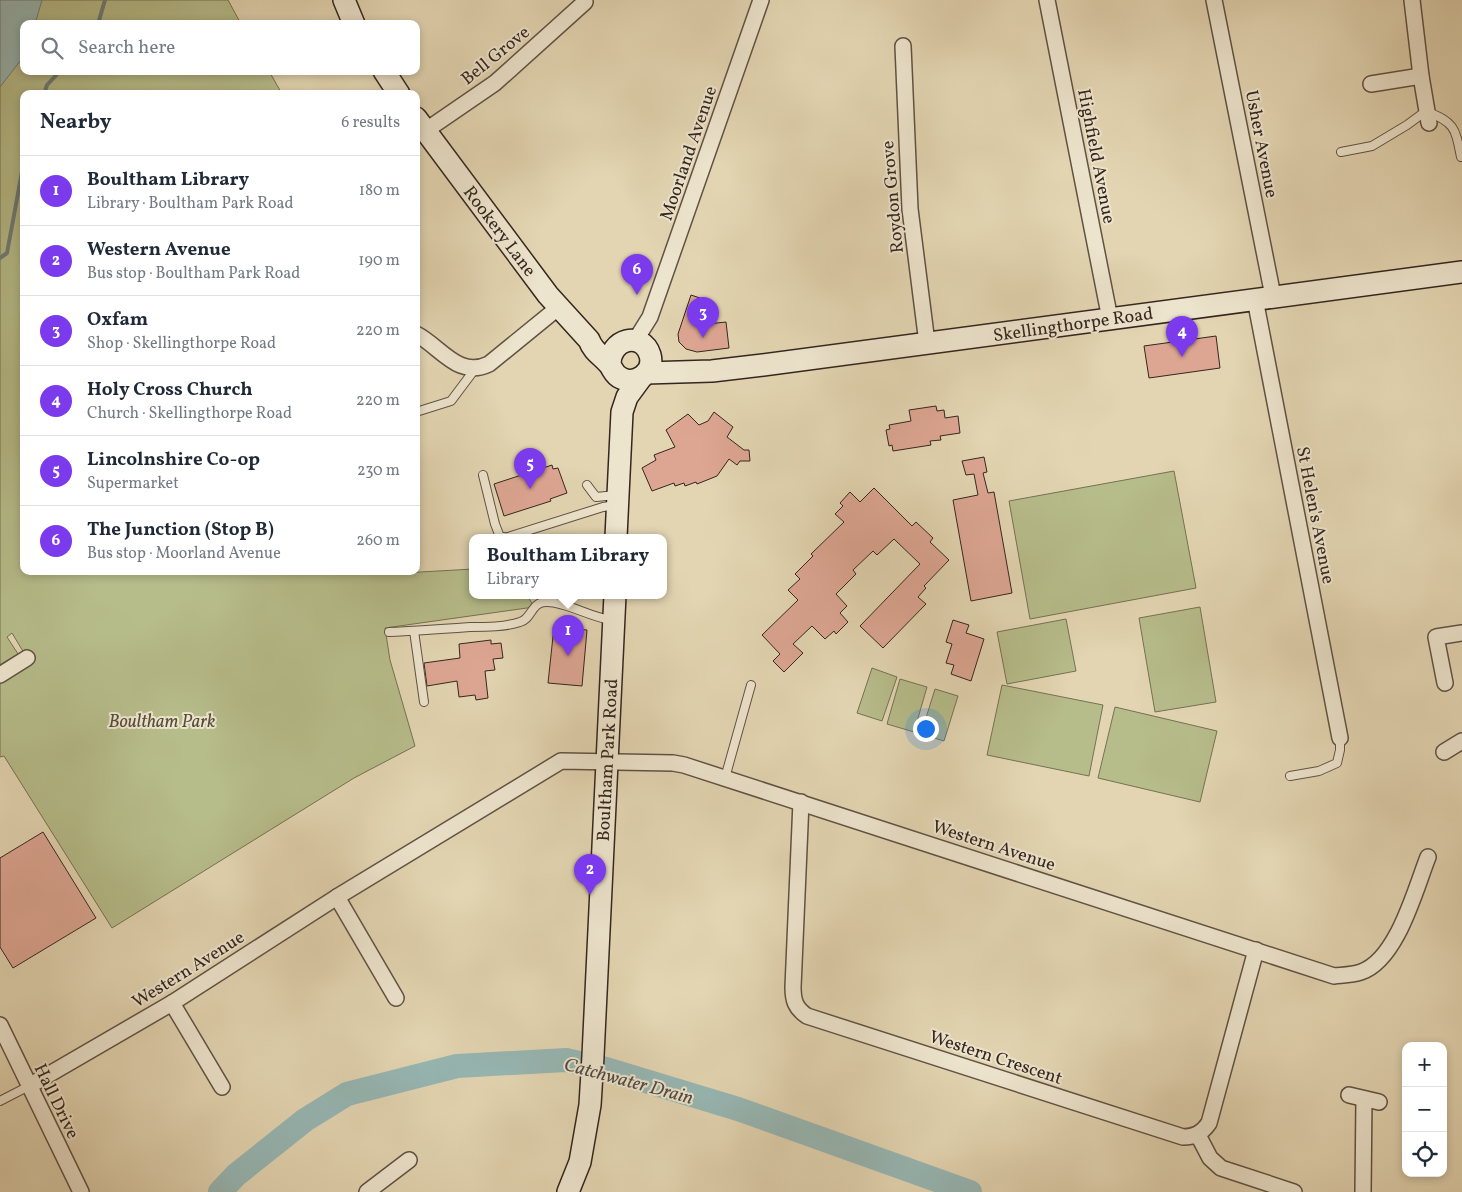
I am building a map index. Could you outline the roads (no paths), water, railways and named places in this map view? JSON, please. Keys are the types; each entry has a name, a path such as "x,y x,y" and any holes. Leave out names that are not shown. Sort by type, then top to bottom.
{"street":[{"path":"344,0 352,20"},
{"name":"Moorland Avenue","path":"640,358 650,317 761,0"},
{"name":"Highfield Avenue","path":"1046,0 1110,318"},
{"name":"Usher Avenue","path":"1214,0 1264,298"},
{"path":"1412,0 1428,117"},
{"name":"Bell Grove","path":"421,125 495,83 585,2"},
{"name":"Roydon Grove","path":"903,46 910,208 927,343"},
{"path":"387,75 396,90"},
{"path":"1371,84 1421,76"},
{"name":"Rookery Lane","path":"421,125 559,307 589,340 592,348 614,371"},
{"name":"Skellingthorpe Road","path":"640,358 685,372 763,368 927,343 1462,272"},
{"name":"St Helen's Avenue","path":"1264,298 1340,738"},
{"path":"420,336 456,363 475,369 489,364 559,307"},
{"path":"589,340 640,358"},
{"path":"622,412 612,352 640,358"},
{"path":"614,371 630,381 640,358"},
{"path":"616,534 622,412 640,358"},
{"name":"Boultham Park Road","path":"568,1192 580,1162 590,1105 615,599"},
{"path":"1446,682 1436,637 1462,633"},
{"path":"0,675 27,658"},
{"path":"1444,752 1462,742"},
{"name":"Western Avenue","path":"29,1086 172,1003 337,897 561,761 672,763 684,765 1334,976 1363,972 1386,953 1395,940 1428,857"},
{"name":"Western Crescent","path":"801,802 793,987 794,1001 800,1011 807,1016 1183,1137 1198,1135"},
{"path":"337,897 396,998"},
{"path":"1256,950 1209,1124 1198,1135 1210,1158 1221,1168 1294,1192"},
{"path":"172,1003 222,1087"},
{"name":"Hall Drive","path":"0,1025 81,1192"},
{"path":"1349,1095 1372,1101 1363,1192"},
{"path":"367,1192 409,1160"}],"lane":[{"path":"1341,152 1372,146 1407,125 1428,117 1444,118 1454,127 1461,157"},
{"path":"420,411 451,401 475,369"},
{"path":"483,475 499,534"},
{"path":"587,486 596,497 618,500"},
{"path":"518,534 603,507 618,500"},
{"path":"389,632 519,623 529,616 534,607 543,602 561,604 603,619 614,620"},
{"path":"414,631 424,702"},
{"path":"725,778 751,686"},
{"path":"1290,776 1319,771 1337,763 1340,738"},
{"path":"0,1100 29,1086"}],"water":[{"path":"0,0 42,0 36,20 20,20 20,61 0,87"}],"waterway":[{"path":"99,20 105,0"},
{"path":"45,90 47,85 56,75"},
{"path":"0,258 7,253 20,183"},
{"name":"Catchwater Drain","path":"220,1192 236,1175 305,1120 347,1094 457,1066 566,1060 606,1069 738,1109 970,1192"}],"place":[{"name":"The Junction (Stop B)","path":"637,295"},
{"name":"Oxfam","path":"703,338"},
{"name":"Holy Cross Church","path":"1182,357"},
{"name":"Lincolnshire Co-op","path":"530,489"},
{"name":"Boultham Library","path":"568,656"},
{"name":"Western Avenue","path":"590,895"}],"park label":[{"name":"Boultham Park","path":"162,721"}]}
